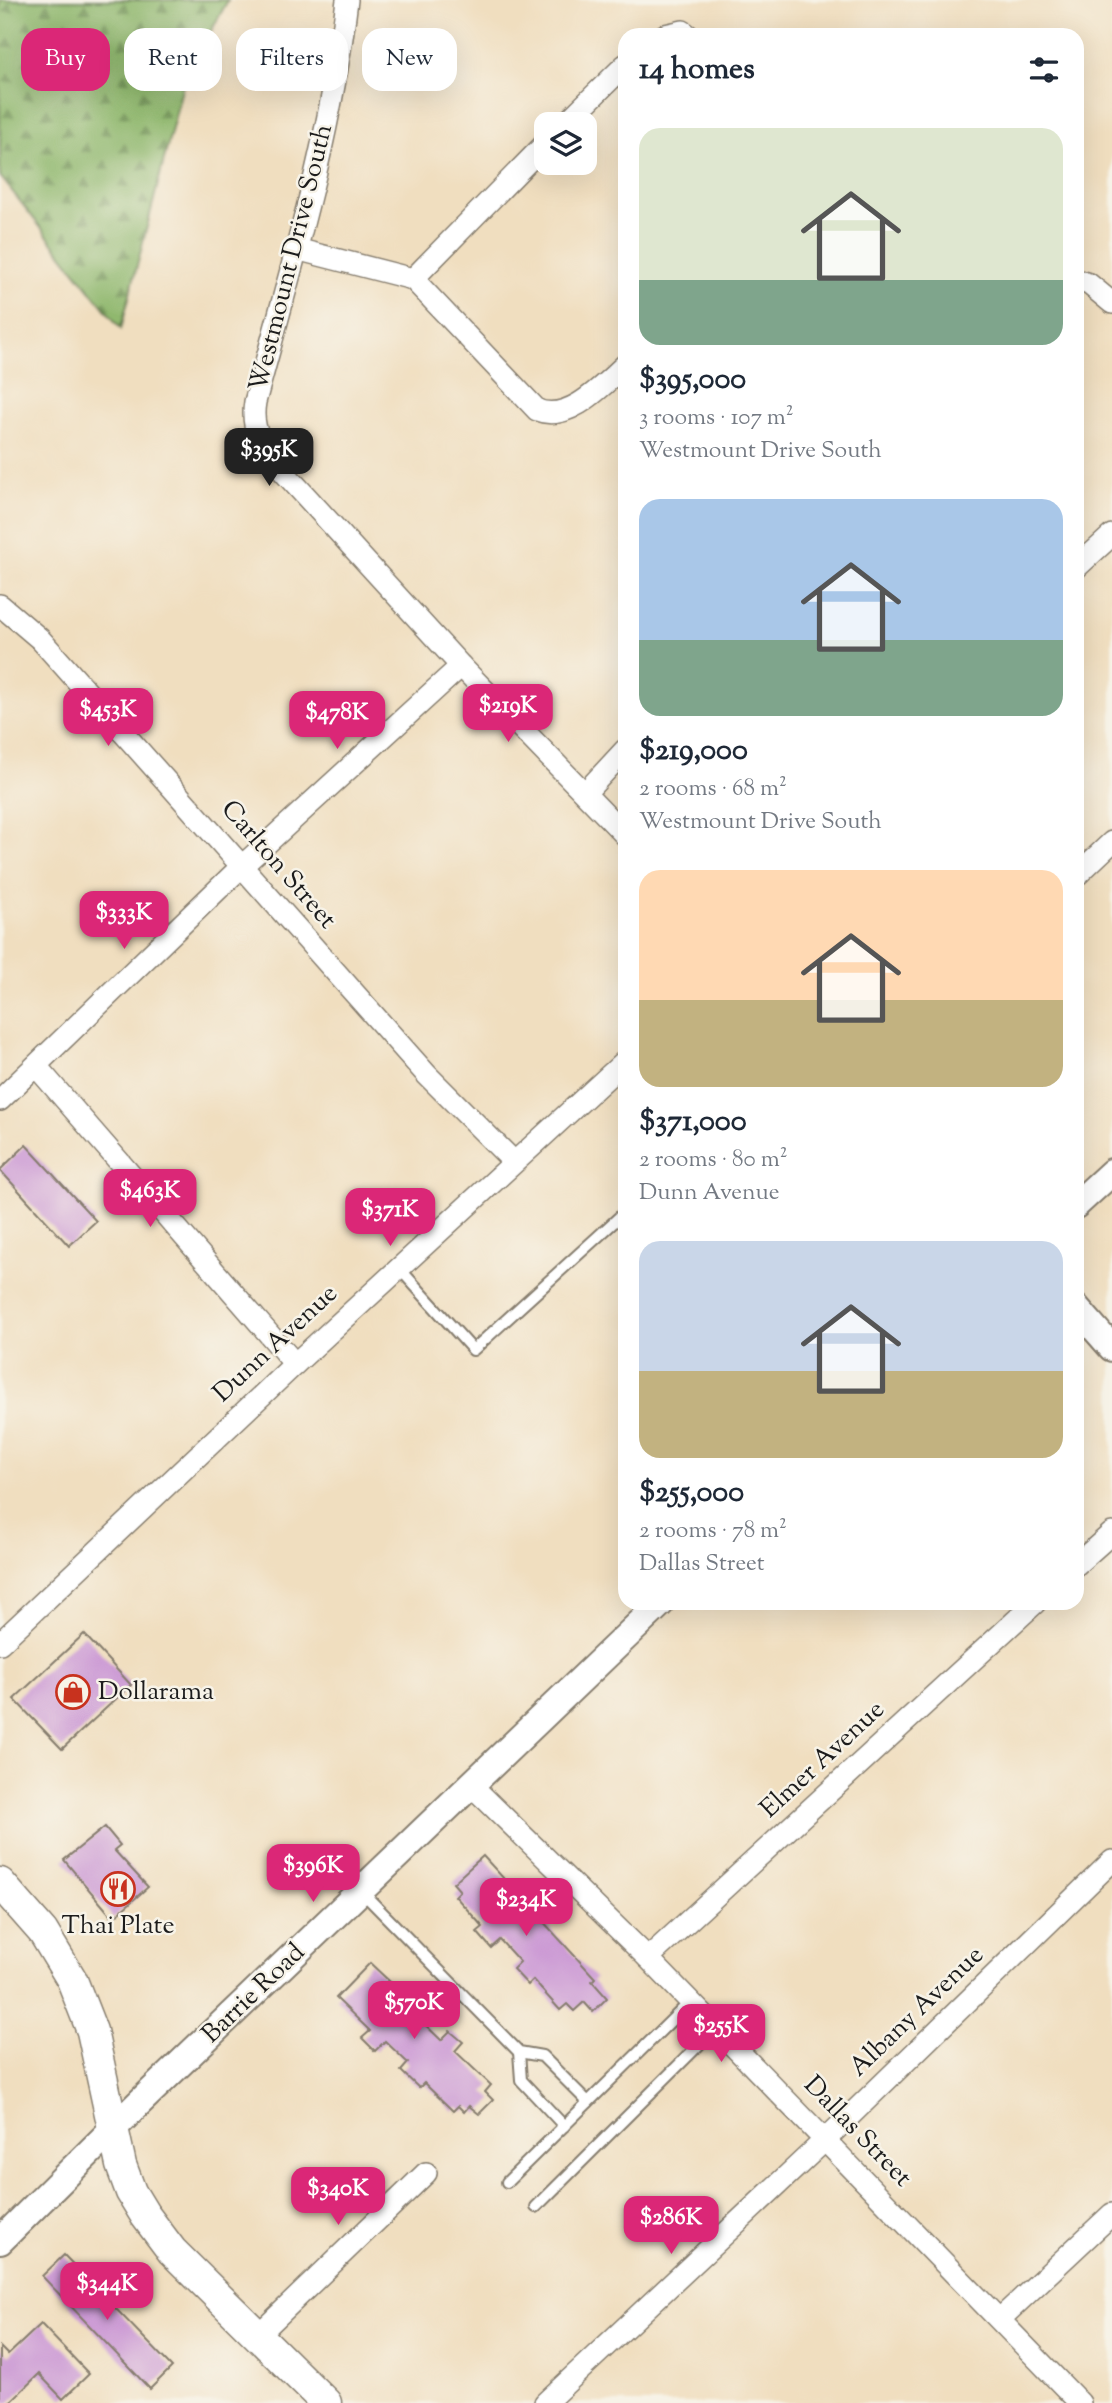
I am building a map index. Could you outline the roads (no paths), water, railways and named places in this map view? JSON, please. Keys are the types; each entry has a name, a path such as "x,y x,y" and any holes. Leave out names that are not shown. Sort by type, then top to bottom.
{"main road":[{"path":"0,1883 43,1932 72,1980 92,2031 121,2165 131,2192 145,2215 172,2251 326,2403"}],"street":[{"name":"Westmount Drive South","path":"347,0 340,64 296,249 255,402 253,424 281,469 461,666 618,828"},
{"path":"577,112 618,72"},
{"path":"413,279 534,155"},
{"path":"296,249 413,279 520,395 537,410 549,415 572,408 618,371"},
{"path":"1084,282 1112,303"},
{"path":"1084,561 1112,535"},
{"name":"Carlton Street","path":"1,605 40,639 427,1075 514,1162"},
{"path":"0,1100 241,867 461,666"},
{"path":"585,793 618,758"},
{"path":"1084,868 1112,842"},
{"path":"36,1066 295,1364"},
{"name":"Dunn Avenue","path":"0,1643 295,1364 618,1066"},
{"path":"1084,1198 1112,1172"},
{"path":"1084,1316 1112,1348"},
{"path":"1084,1559 1112,1533"},
{"name":"Barrie Road","path":"0,2241 653,1610"},
{"name":"Elmer Avenue","path":"648,1958 1027,1610"},
{"name":"Dallas Street","path":"471,1785 648,1958 1080,2403"},
{"name":"Albany Avenue","path":"545,2403 825,2140 1112,1861"},
{"path":"258,2335 426,2173"},
{"path":"1000,2319 1112,2214"}],"lane":[{"path":"399,1268 473,1350 618,1218"},
{"path":"361,1891 519,2052 542,2056 588,2102"},
{"path":"507,2182 690,2002"},
{"path":"536,2207 716,2028"},
{"path":"519,2052 521,2080 564,2126"}],"place":[{"name":"Dollarama","path":"73,1692"},
{"name":"Thai Plate","path":"118,1889"}]}
